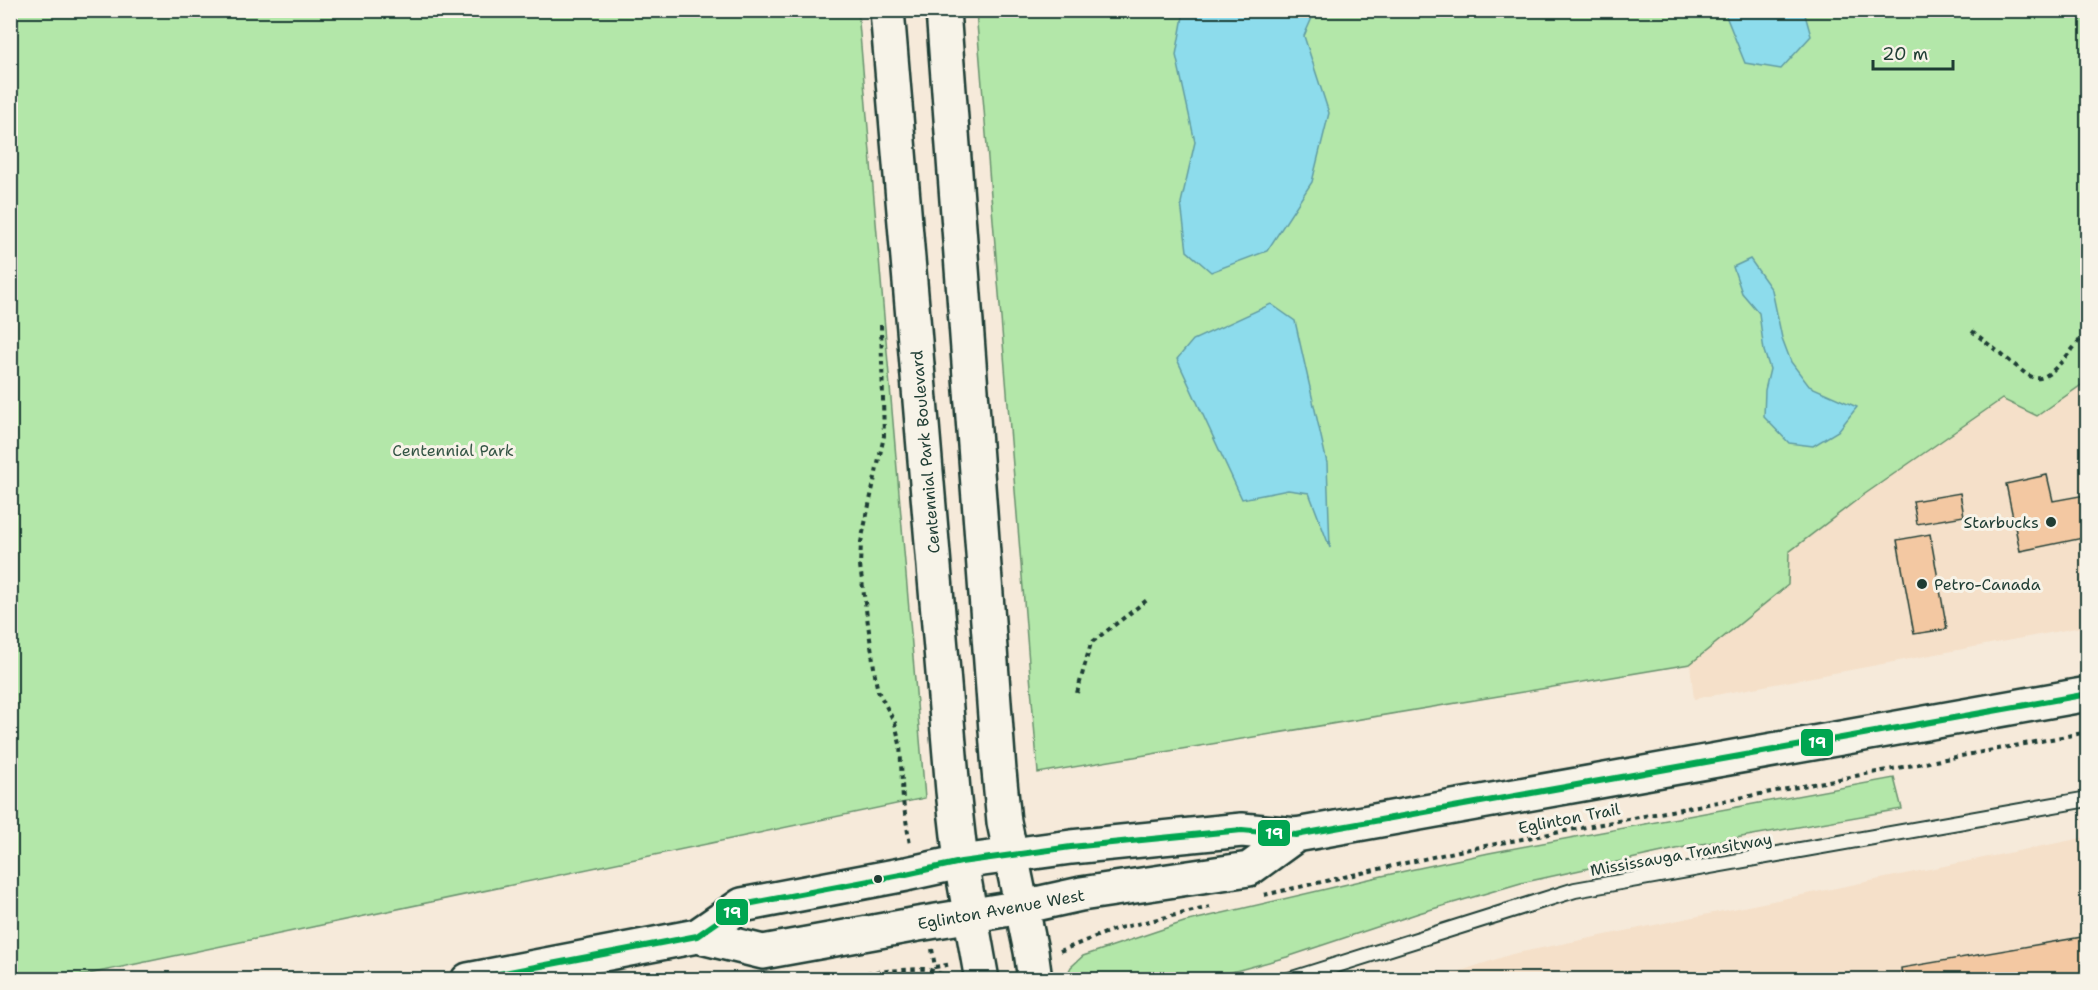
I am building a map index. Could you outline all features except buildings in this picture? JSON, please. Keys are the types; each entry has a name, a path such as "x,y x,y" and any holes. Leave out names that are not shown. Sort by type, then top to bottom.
{"main road":[{"name":"Centennial Park Boulevard","path":"887,10 912,321 925,437 953,792 961,862 982,980"},
{"path":"942,10 998,759 1005,822 1035,980"},
{"name":"Eglinton Avenue West","path":"697,936 763,952 968,904 1017,881 1242,830 1296,835 2088,694"},
{"name":"Eglinton Avenue West","path":"468,980 697,936 742,905 961,862 1017,881 1081,894 1249,869 1296,835"}],"lane":[{"name":"Mississauga Transitway","path":"1289,980 1575,890 2088,799"}],"path":[{"path":"881,316 884,436 861,542 860,566 878,691 895,723 900,744 903,801 910,842"},
{"path":"1972,331 2026,374 2034,378 2041,378 2050,374 2088,330"},
{"path":"1077,693 1091,644 1147,600"},
{"name":"Eglinton Trail","path":"1263,896 1459,851 2088,732"},
{"path":"1061,950 1115,929 1219,905"},
{"path":"822,980 845,975 928,969 946,976"}],"shaded area":[{"path":"2087,381 2087,626 1694,699 1690,664 1788,585 1789,552 1862,496 2002,399 2037,416"},
{"path":"2087,837 2087,979 1433,980 1512,954"}],"green space":[{"name":"Centennial Park","path":"10,11 858,11 925,798 65,979 11,979"},
{"path":"976,11 2087,11 2087,381 2037,416 2002,399 1862,496 1789,552 1788,585 1690,664 1038,773"},
{"path":"1894,778 1902,809 1690,846 1521,883 1419,913 1287,957 1206,979 1065,979 1071,967 1083,956 1184,922 1489,853"}],"water":[{"path":"1184,11 1315,11 1304,36 1329,113 1312,182 1267,251 1211,272 1187,251 1181,203 1195,142 1176,55"},
{"path":"1724,11 1804,11 1811,36 1781,69 1745,63"},
{"path":"1750,259 1772,290 1782,338 1791,362 1809,386 1857,407 1838,431 1813,446 1789,443 1764,417 1765,390 1770,369 1764,351 1759,313 1742,293 1733,267"},
{"path":"1271,304 1295,321 1327,463 1330,548 1309,493 1288,490 1242,499 1177,359 1193,340"}],"transit line":[{"name":"19","path":"468,980 697,936 742,905 961,862 1071,847 1242,830 1296,835 2088,694"}],"place":[{"name":"Starbucks","path":"2051,522"},
{"name":"Petro-Canada","path":"1922,584"}]}
